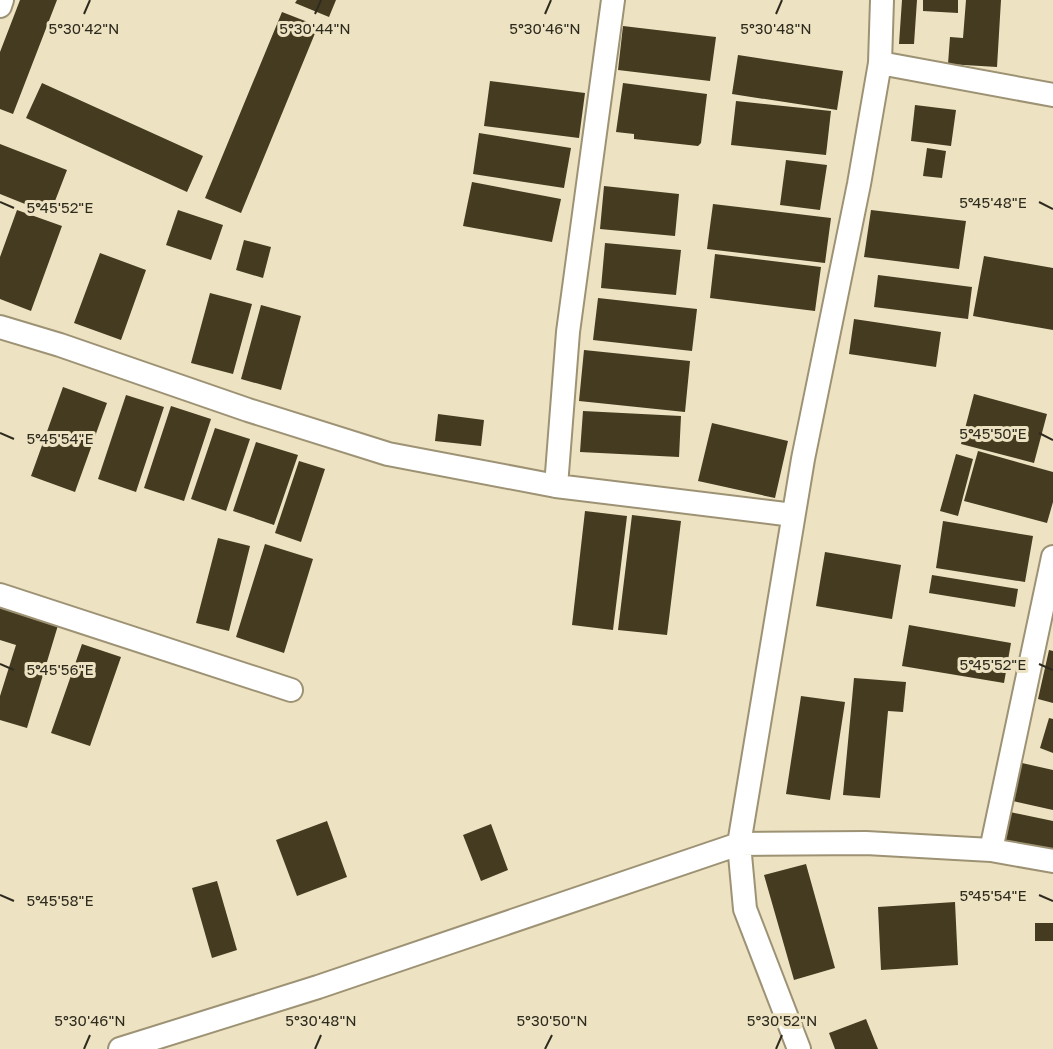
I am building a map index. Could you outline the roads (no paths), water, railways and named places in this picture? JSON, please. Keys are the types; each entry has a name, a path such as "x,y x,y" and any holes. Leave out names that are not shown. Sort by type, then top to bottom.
{"street":[{"path":"0,6 2,0"},
{"path":"556,486 568,332 613,0"},
{"path":"799,1049 745,909 739,844 793,515 859,184 880,63 882,0"},
{"path":"880,63 1053,95"},
{"path":"0,327 388,454 556,486 793,515"},
{"path":"991,850 1053,557"},
{"path":"0,594 291,690"},
{"path":"120,1049 318,987 739,844 866,843 991,850 1053,861"}]}
